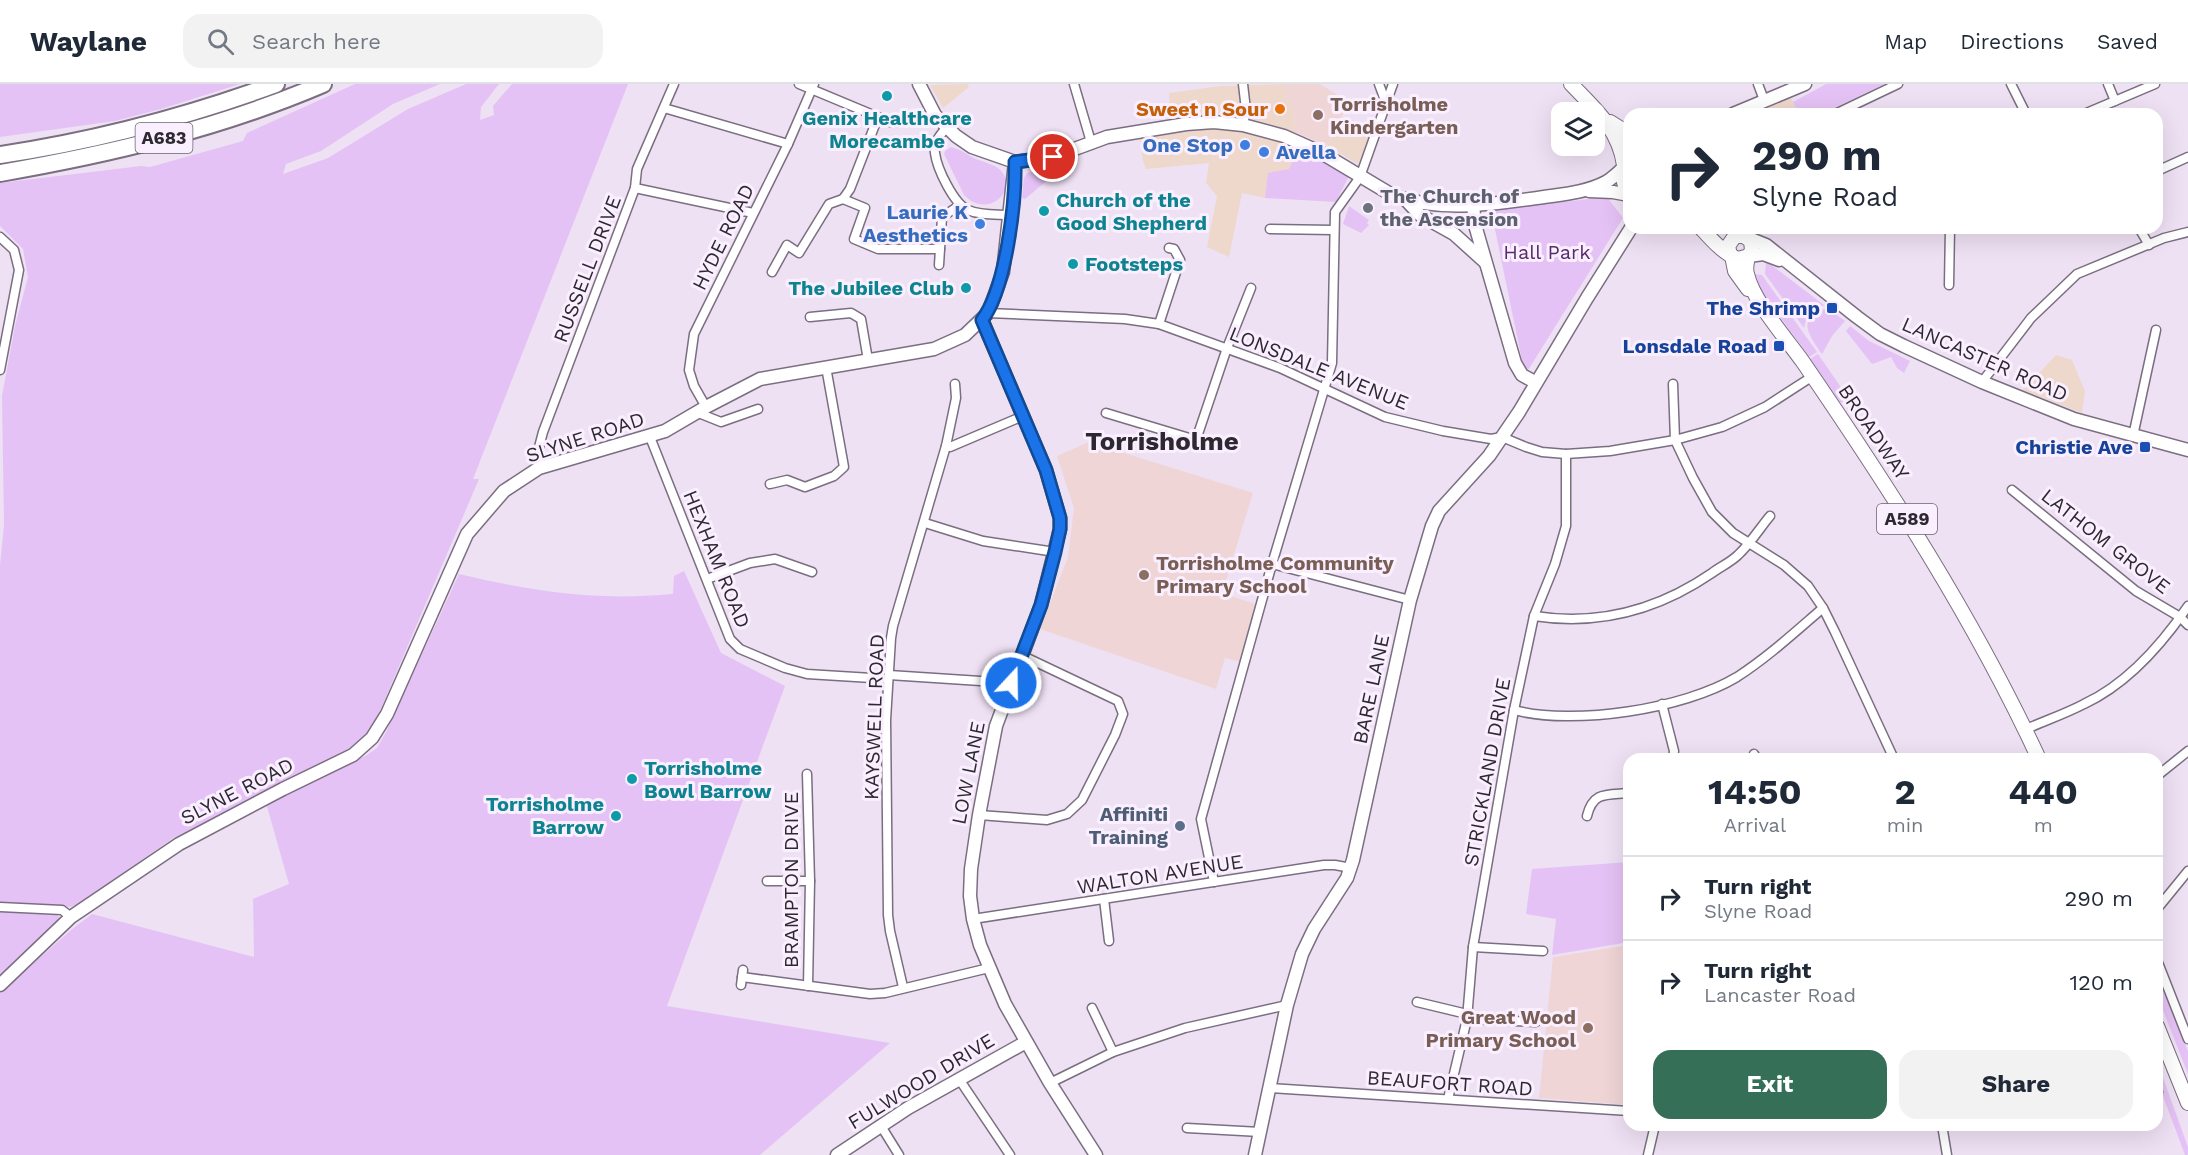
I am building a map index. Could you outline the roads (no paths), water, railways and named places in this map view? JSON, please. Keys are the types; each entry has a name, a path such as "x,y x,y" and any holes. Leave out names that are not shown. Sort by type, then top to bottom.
{"highway":[{"name":"A683","path":"0,155 138,127 222,103 276,84"},
{"name":"A683","path":"0,173 122,150 253,111 323,84"}],"main road":[{"path":"1571,84 1589,102"},
{"path":"1605,118 1623,130"},
{"path":"1605,119 1618,140 1623,154"},
{"name":"A589","path":"1707,234 1731,255"},
{"path":"1739,234 1730,240 1728,246 1731,255 1740,260 1749,256"},
{"name":"A589","path":"1742,234 1752,244 1749,256"},
{"name":"BROADWAY","path":"1731,255 1739,277 1747,288 1753,291"},
{"name":"BROADWAY","path":"1749,256 1746,270 1753,291 1896,501 1942,576 2036,753"},
{"path":"2163,1041 2188,1103"}],"street":[{"name":"RUSSELL DRIVE","path":"539,468 538,451 543,432 635,188 638,169 674,84"},
{"path":"799,84 813,87 890,122 907,123 935,115"},
{"path":"919,84 935,115 946,128 972,147 1015,162 1053,157 1107,137 1185,124 1214,122 1243,125 1292,139 1320,152 1360,177 1406,199 1434,204 1473,205 1576,192 1623,193"},
{"path":"1074,84 1091,142"},
{"path":"1242,84 1246,110 1243,125"},
{"path":"1379,84 1386,103"},
{"path":"1214,882 1201,819 1272,564 1332,363 1335,212 1360,177 1393,84"},
{"path":"1758,84 1764,100"},
{"path":"1746,108 1805,84"},
{"path":"1848,108 1898,84"},
{"path":"2011,84 2023,108"},
{"path":"2108,84 2115,101"},
{"path":"2098,108 2155,84"},
{"name":"HYDE ROAD","path":"701,409 689,370 694,334 788,144 813,87"},
{"path":"664,108 788,144"},
{"path":"772,272 787,246 799,253 829,204 843,199 850,189 878,117"},
{"path":"946,128 937,141 935,154 960,205 975,212 1011,215"},
{"path":"2163,168 2188,158"},
{"path":"985,317 1003,272 1015,162"},
{"path":"1576,192 1606,182 1623,165"},
{"path":"635,188 753,213"},
{"path":"843,199 865,208 854,238 878,249 940,249"},
{"path":"1406,199 1420,215 1454,234 1486,262"},
{"path":"939,265 942,217 960,205"},
{"path":"1473,205 1475,225 1518,369 1522,375 1535,382"},
{"path":"1270,229 1333,230"},
{"path":"1982,382 2031,318 2077,274 2164,238 2188,232"},
{"name":"BARE LANE","path":"1255,1155 1287,1005 1306,946 1351,868 1410,600 1432,526 1439,511 1489,456 1519,412 1535,382 1627,234"},
{"name":"LANCASTER ROAD","path":"1743,234 1766,245 1786,263 1880,334 1982,382 2074,419 2188,450"},
{"path":"1949,285 1950,234"},
{"path":"2143,234 2149,245"},
{"path":"0,237 14,250 19,270 0,370"},
{"path":"1160,324 1180,260 1174,249 1169,248"},
{"name":"LANCASTER ROAD","path":"1749,256 1763,254 1786,263"},
{"path":"1106,414 1196,440 1227,348 1251,288"},
{"path":"810,317 851,313 861,319 868,360"},
{"name":"SLYNE ROAD","path":"0,984 71,917 179,844 353,755 372,738 387,714 466,534 504,491 539,468 650,436 681,423 701,409 760,379 943,346 964,335 985,317"},
{"name":"LONSDALE AVENUE","path":"985,317 1125,319 1160,324 1280,368 1385,417 1443,431 1491,439 1502,437"},
{"name":"LOW LANE","path":"985,317 1046,470 1060,518 1060,529 1041,605 996,726 978,815 971,869 970,896 973,919 989,968 1026,1042 1096,1155"},
{"path":"2133,436 2156,330"},
{"path":"770,484 787,480 805,487 834,476 844,467 826,367"},
{"path":"1502,437 1542,452 1566,454 1610,451 1675,440 1722,427 1765,407 1813,376"},
{"name":"KAYSWELL ROAD","path":"903,987 888,915 886,720 888,677 893,626 946,446 956,398 955,384"},
{"path":"1673,384 1675,440 1712,512 1747,543 1784,565 1808,586 1824,608 1891,753"},
{"path":"701,409 721,422 758,409"},
{"path":"946,446 950,447 1023,416"},
{"name":"HEXHAM ROAD","path":"650,436 730,639 740,649 785,668 807,674 1011,683"},
{"name":"STRICKLAND DRIVE","path":"1448,1099 1467,1016 1473,947 1514,710 1534,616 1555,564 1566,526 1566,454"},
{"name":"LATHOM GROVE","path":"2012,490 2136,591 2180,617 2188,625"},
{"path":"1534,616 1606,617 1656,604 1694,585 1738,555 1770,516"},
{"path":"925,523 983,541 1055,552"},
{"path":"707,579 750,563 775,559 812,572"},
{"path":"1272,564 1410,600"},
{"path":"2024,730 2086,704 2113,686 2157,646 2188,606"},
{"path":"1514,710 1528,714 1566,717 1620,712 1706,692 1735,678 1762,659 1824,608"},
{"path":"978,815 1047,820 1067,814 1082,801 1123,714 1118,701 1021,655"},
{"path":"1662,704 1674,753"},
{"path":"2163,771 2188,751"},
{"name":"BRAMPTON DRIVE","path":"807,774 810,881 808,986"},
{"path":"1587,816 1590,803 1596,798 1623,794"},
{"name":"WALTON AVENUE","path":"973,919 1324,865 1351,868"},
{"path":"2163,902 2187,875"},
{"path":"767,881 810,881"},
{"path":"1104,899 1109,941"},
{"path":"0,907 62,910 71,917"},
{"path":"1473,947 1543,951"},
{"path":"742,977 870,994 885,993 989,968"},
{"path":"2163,975 2188,1039"},
{"path":"1417,1002 1467,1016 1536,1022"},
{"path":"1050,1083 1113,1052 1185,1028 1287,1005"},
{"path":"1092,1008 1113,1052"},
{"name":"FULWOOD DRIVE","path":"837,1155 959,1079 1026,1042"},
{"path":"959,1079 1010,1155"},
{"name":"BEAUFORT ROAD","path":"1269,1088 1623,1111"},
{"path":"881,1126 899,1155"},
{"path":"1187,1128 1260,1132"},
{"path":"1648,1155 1653,1131"},
{"path":"1943,1131 1947,1155"}],"place":[{"name":"Genix Healthcare Morecambe","path":"887,96"},
{"name":"Sweet n Sour","path":"1280,109"},
{"name":"Torrisholme Kindergarten","path":"1318,115"},
{"name":"One Stop","path":"1245,145"},
{"name":"Avella","path":"1264,152"},
{"name":"The Church of the Ascension","path":"1368,208"},
{"name":"Church of the Good Shepherd","path":"1044,211"},
{"name":"Laurie K Aesthetics","path":"980,224"},
{"name":"Footsteps","path":"1073,264"},
{"name":"The Jubilee Club","path":"966,288"},
{"name":"The Shrimp","path":"1832,308"},
{"name":"Lonsdale Road","path":"1779,346"},
{"name":"Christie Ave","path":"2145,447"},
{"name":"Torrisholme Community Primary School","path":"1144,575"},
{"name":"Torrisholme Bowl Barrow","path":"632,779"},
{"name":"Torrisholme Barrow","path":"616,816"},
{"name":"Affiniti Training","path":"1180,826"},
{"name":"Great Wood Primary School","path":"1588,1028"}],"district":[{"name":"Torrisholme","path":"1162,441"}],"park label":[{"name":"Hall Park","path":"1547,252"}]}
